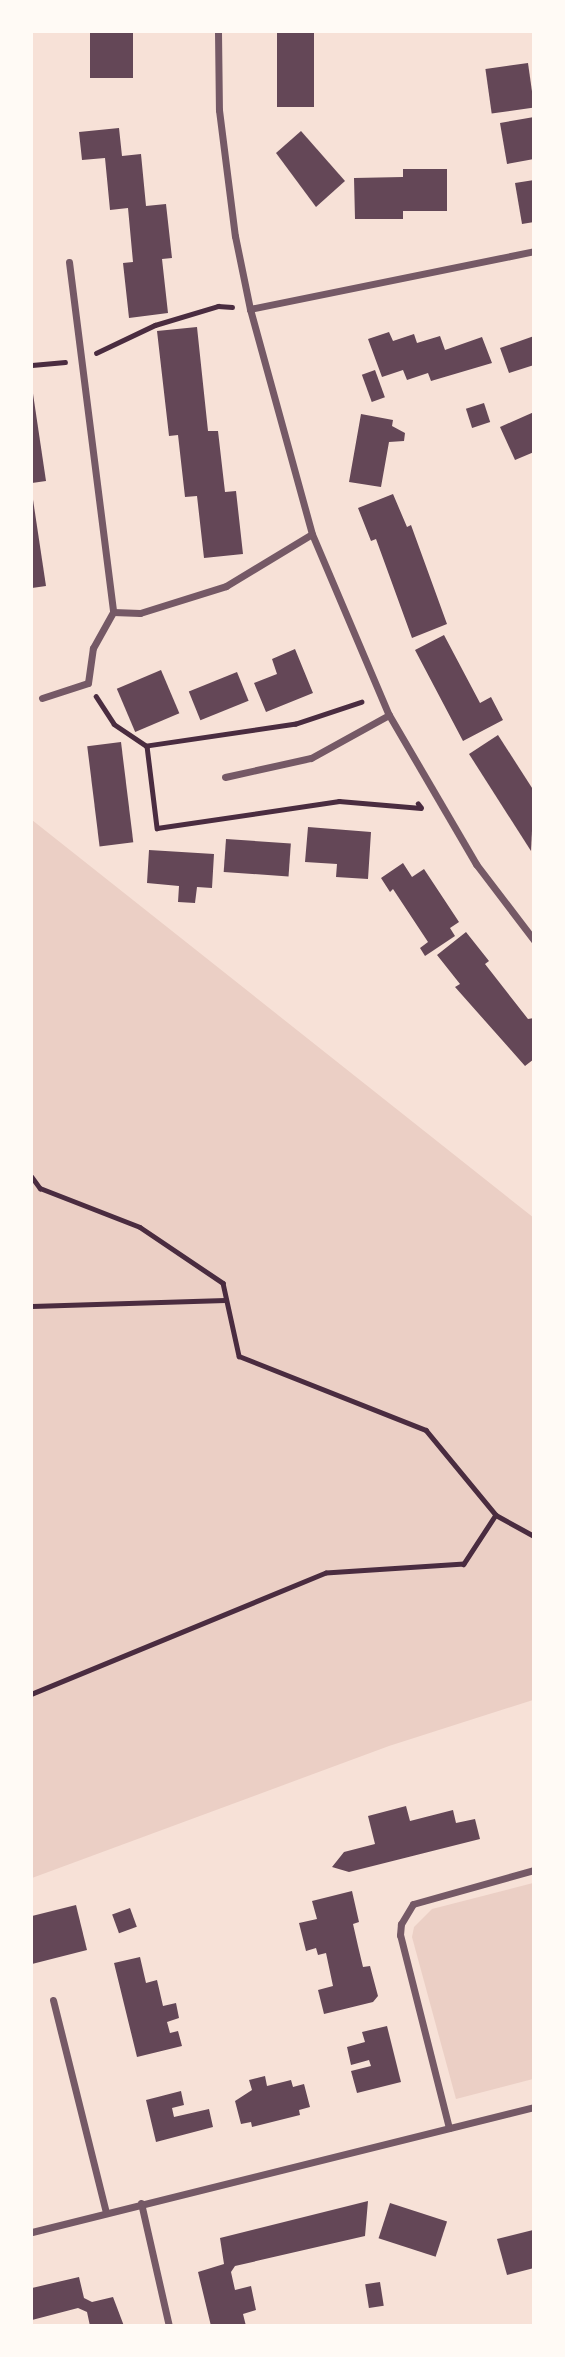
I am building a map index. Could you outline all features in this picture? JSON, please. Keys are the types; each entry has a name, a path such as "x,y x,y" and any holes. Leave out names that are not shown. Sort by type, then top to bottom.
{"street":[{"path":"218,32 226,174 250,309 312,534 389,715 477,864 534,940"},
{"path":"250,309 534,251"},
{"path":"42,698 88,683 93,648 113,612 69,262"},
{"path":"113,612 139,613 226,586 312,534"},
{"path":"225,777 311,758 389,715"},
{"path":"449,2128 400,1935 401,1924 413,1904 534,1870"},
{"path":"53,2000 106,2212"},
{"path":"32,2232 534,2106"},
{"path":"141,2203 169,2326"}],"path":[{"path":"32,365 80,361 180,317 218,306 250,309"},
{"path":"88,683 114,724 147,746"},
{"path":"32,1177 40,1188 140,1227 223,1283 239,1356 426,1430 496,1515 534,1536"},
{"path":"32,1306 225,1300"},
{"path":"32,1694 326,1573 464,1564 496,1515"}],"shaded area":[{"path":"32,820 534,1218 533,1700 389,1746 32,1878"},
{"path":"533,1883 533,2079 456,2099 412,1937 414,1927 432,1909"}],"building":[{"path":"90,32 133,32 133,78 90,78"},
{"path":"277,32 314,32 314,107 277,107"},
{"path":"528,63 534,108 492,114 485,69"},
{"path":"534,117 534,159 507,164 500,123"},
{"path":"119,128 122,156 141,154 146,206 166,204 172,258 162,259 168,313 129,318 123,263 133,262 128,208 110,210 105,158 82,160 79,132"},
{"path":"301,131 345,181 316,207 276,153"},
{"path":"403,169 447,169 447,211 403,211 403,219 355,219 354,178 403,177"},
{"path":"534,180 534,222 522,224 515,183"},
{"path":"197,327 208,431 218,431 225,492 236,491 243,554 204,558 197,496 185,497 178,435 169,436 157,331"},
{"path":"389,332 393,341 414,334 417,343 440,336 445,350 482,337 492,363 431,381 428,373 407,380 403,370 382,377 368,339"},
{"path":"534,336 534,365 509,373 500,348"},
{"path":"375,370 385,397 372,402 362,375"},
{"path":"32,387 46,481 32,483"},
{"path":"484,403 490,422 472,428 466,409"},
{"path":"534,412 534,452 515,460 500,427"},
{"path":"361,414 393,420 392,426 405,433 404,441 389,442 381,487 349,482"},
{"path":"32,493 46,586 32,588"},
{"path":"393,494 407,527 411,525 447,624 412,638 376,539 371,541 358,508"},
{"path":"444,635 480,703 491,697 503,720 463,741 415,650"},
{"path":"295,649 313,693 266,712 254,683 277,674 272,659"},
{"path":"161,670 179,713 135,732 117,689"},
{"path":"237,672 249,701 200,720 189,691"},
{"path":"498,735 534,791 531,851 469,754"},
{"path":"121,742 133,842 100,846 87,746"},
{"path":"308,827 371,832 368,879 336,877 337,864 305,862"},
{"path":"226,839 291,844 289,876 224,872"},
{"path":"149,850 214,854 212,888 197,887 195,903 178,902 179,886 147,883"},
{"path":"403,863 412,877 424,869 459,922 450,928 455,936 425,956 420,948 428,942 393,889 390,892 381,878"},
{"path":"466,932 489,961 485,964 528,1019 534,1018 534,1059 525,1066 455,987 460,984 437,955"},
{"path":"406,1806 410,1821 453,1810 456,1823 475,1819 480,1839 349,1872 332,1867 344,1852 375,1844 368,1816"},
{"path":"352,1891 359,1922 353,1924 363,1967 370,1966 378,1996 373,2002 324,2014 318,1990 333,1986 326,1953 318,1955 316,1948 306,1951 299,1923 317,1919 312,1901"},
{"path":"76,1905 87,1950 32,1964 32,1916"},
{"path":"130,1908 137,1927 119,1933 112,1914"},
{"path":"140,1957 146,1983 157,1980 163,2006 176,2003 179,2018 167,2022 170,2033 178,2031 182,2046 137,2057 114,1963"},
{"path":"387,2026 401,2082 357,2093 351,2071 371,2066 369,2060 351,2065 347,2047 365,2042 362,2032"},
{"path":"265,2076 267,2086 291,2080 293,2087 304,2084 310,2107 299,2110 300,2115 252,2127 251,2122 241,2124 235,2101 252,2090 249,2080"},
{"path":"181,2091 184,2105 172,2108 174,2117 209,2109 213,2127 156,2142 146,2100"},
{"path":"368,2201 365,2236 235,2266 231,2272 235,2290 251,2286 256,2310 243,2314 246,2326 211,2326 198,2272 224,2264 220,2238"},
{"path":"390,2203 447,2222 436,2257 379,2238"},
{"path":"533,2230 534,2268 507,2275 497,2239"},
{"path":"79,2277 84,2298 92,2302 113,2297 124,2326 90,2326 87,2312 78,2308 32,2320 32,2288"},
{"path":"380,2282 384,2306 369,2308 365,2284"}]}
